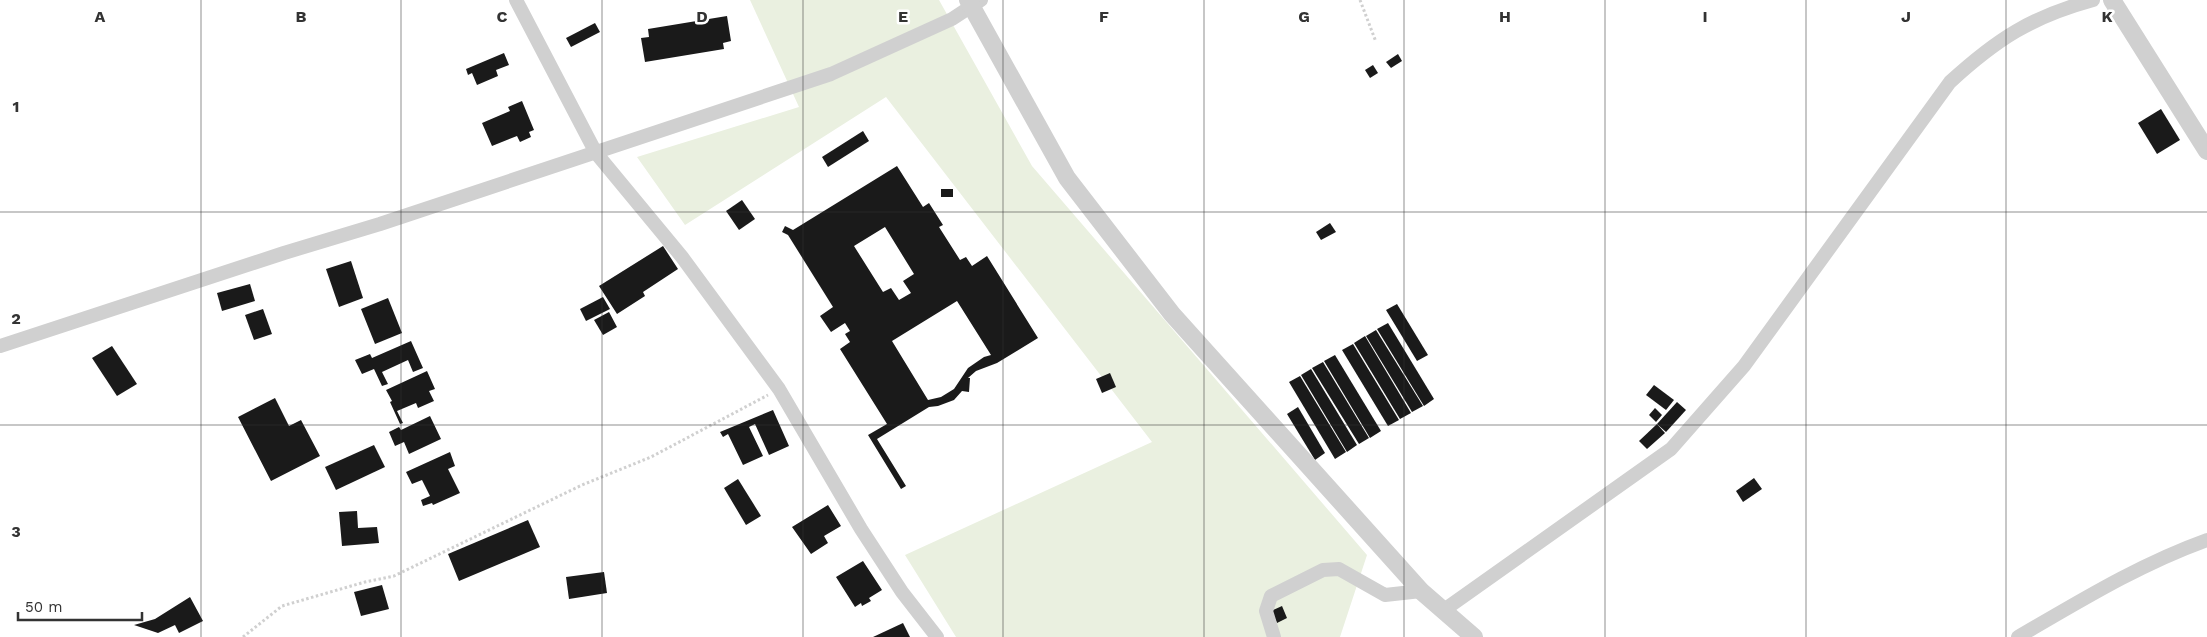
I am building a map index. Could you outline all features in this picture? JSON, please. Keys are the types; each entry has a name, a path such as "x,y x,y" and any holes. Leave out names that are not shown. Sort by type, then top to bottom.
{"street":[{"path":"516,0 596,154 682,257 779,388 861,529 902,592 937,637"},
{"path":"1444,610 1671,449 1744,366 1950,82 1983,52 2018,28 2063,8 2093,0"},
{"path":"2112,0 2207,151"},
{"path":"0,346 596,154 831,74 952,19 973,2 1067,178 1166,307 1421,591 1474,637"},
{"path":"2018,637 2114,582 2177,551 2207,540"},
{"path":"1274,637 1266,611 1271,596 1324,570 1339,569 1385,595 1421,591"}],"path":[{"path":"1360,0 1376,42"},
{"path":"243,637 282,606 365,582 394,576 582,485 651,457 779,388"}],"green space":[{"path":"750,0 939,0 1032,166 1367,555 1340,637 956,637 905,555 1152,442 886,97 685,225 637,157 799,107"}],"building":[{"path":"727,16 731,41 723,43 724,49 645,62 641,38 649,37 648,29"},
{"path":"595,23 600,32 571,47 566,38"},
{"path":"504,53 509,65 496,70 498,76 477,85 472,73 468,75 466,69"},
{"path":"1398,54 1402,61 1391,68 1386,62"},
{"path":"1373,65 1378,73 1370,78 1365,70"},
{"path":"522,101 534,130 529,132 531,137 520,142 517,136 492,146 482,123 510,111 508,107"},
{"path":"2161,109 2180,140 2157,154 2138,123"},
{"path":"863,131 869,141 828,167 822,157"},
{"path":"897,166 923,207 929,203 943,225 939,227 960,260 966,257 972,266 987,256 1038,338 997,363 976,371 968,378 970,378 969,392 962,391 954,400 929,407 877,439 906,486 901,489 868,435 887,424 840,349 850,342 845,334 850,331 845,323 831,332 820,316 833,307 788,235 782,232 785,226 793,230","holes":["885,227 914,274 903,281 911,293 899,300 891,288 883,292 854,246","957,301 991,355 984,357 968,368 954,389 941,397 928,400 892,341"]},
{"path":"941,189 953,189 953,197 941,197"},
{"path":"742,200 755,219 739,230 726,211"},
{"path":"1330,223 1336,232 1321,240 1316,232"},
{"path":"663,246 678,269 643,292 645,296 617,314 599,286"},
{"path":"351,261 363,298 339,307 326,269"},
{"path":"250,284 255,301 222,311 217,293"},
{"path":"603,297 610,309 586,321 580,309"},
{"path":"388,298 402,333 375,344 361,309"},
{"path":"1397,304 1428,355 1417,361 1386,310"},
{"path":"263,309 272,334 254,340 245,315"},
{"path":"609,312 617,327 603,335 594,320"},
{"path":"1388,323 1434,399 1424,406 1377,329"},
{"path":"1376,330 1423,406 1412,412 1366,336"},
{"path":"1365,336 1411,413 1400,419 1354,343"},
{"path":"411,341 423,368 413,372 408,360 382,372 388,384 382,386 374,369 362,374 355,360 370,354 372,358"},
{"path":"1353,344 1399,420 1388,426 1342,350"},
{"path":"112,346 137,384 117,396 92,358"},
{"path":"1335,355 1381,431 1370,438 1324,361"},
{"path":"1323,362 1369,438 1359,444 1312,368"},
{"path":"1311,369 1357,445 1347,452 1301,375"},
{"path":"427,371 435,389 429,391 434,401 418,408 416,403 397,411 403,423 400,424 386,390"},
{"path":"1110,373 1116,387 1102,393 1096,379"},
{"path":"1300,376 1346,452 1335,459 1289,382"},
{"path":"1654,385 1674,400 1666,410 1646,395"},
{"path":"275,398 289,426 301,420 320,456 271,481 238,417"},
{"path":"1677,402 1686,410 1666,432 1657,424"},
{"path":"1298,407 1325,453 1315,460 1287,414"},
{"path":"1655,408 1662,415 1656,422 1649,415"},
{"path":"773,410 789,446 769,455 755,424 749,427 763,456 743,465 728,434 723,437 720,432"},
{"path":"430,416 441,439 409,454 404,442 395,446 389,432 399,427 401,430"},
{"path":"1657,424 1665,433 1647,449 1639,441"},
{"path":"374,445 385,467 336,490 325,467"},
{"path":"450,452 455,466 448,469 460,493 433,505 432,503 423,506 421,500 430,496 422,480 412,484 406,472"},
{"path":"1754,478 1762,489 1743,502 1736,491"},
{"path":"738,479 761,516 746,525 724,488"},
{"path":"828,505 841,526 824,536 828,543 811,554 792,527"},
{"path":"357,511 358,528 377,527 379,543 342,546 339,512"},
{"path":"528,520 540,547 459,581 448,554"},
{"path":"863,561 882,590 869,598 871,601 862,606 861,603 855,607 836,577"},
{"path":"604,572 607,593 569,599 566,577"},
{"path":"382,585 389,609 361,616 354,592"},
{"path":"190,597 203,621 179,633 175,625 158,633 134,625 155,619"},
{"path":"1282,606 1287,618 1277,623 1271,611"},
{"path":"903,623 910,637 873,637"}]}
